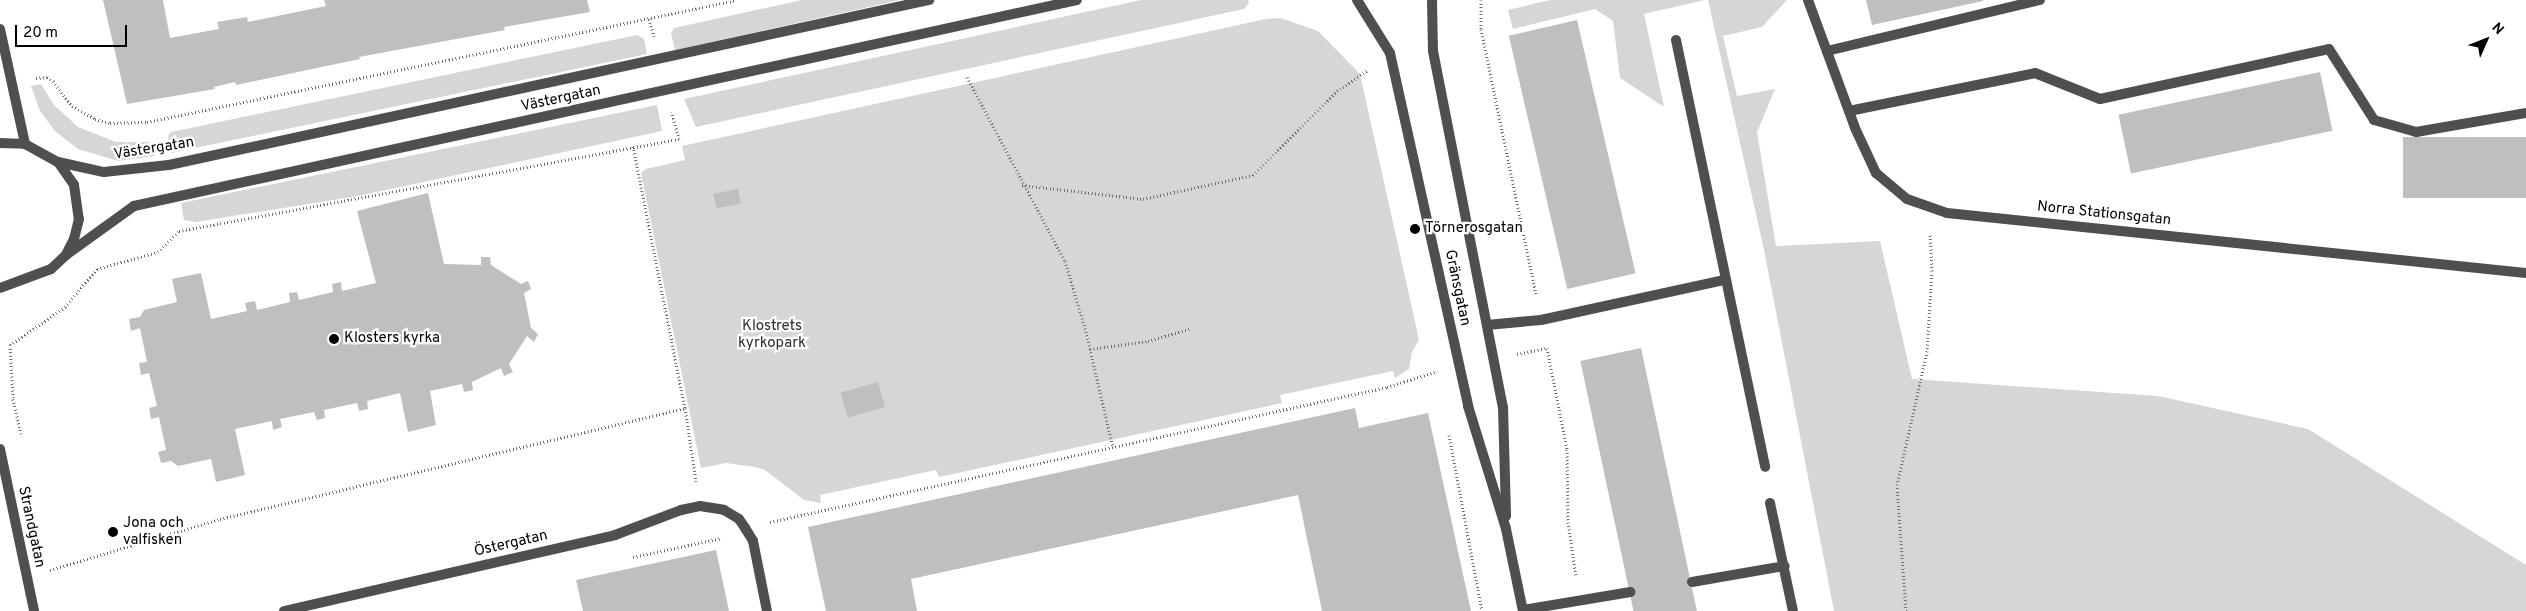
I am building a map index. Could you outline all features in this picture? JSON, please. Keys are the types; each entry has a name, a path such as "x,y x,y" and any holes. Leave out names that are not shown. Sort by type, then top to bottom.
{"street":[{"name":"Västergatan","path":"58,162 104,172 168,164 929,0"},
{"name":"Västergatan","path":"0,288 42,275 66,255 134,206 1076,0"},
{"name":"Gränsgatan","path":"1357,0 1390,53 1468,406 1506,529 1523,610"},
{"name":"Gränsgatan","path":"1432,0 1434,51 1503,406 1506,529"},
{"name":"Norra Stationsgatan","path":"1808,0 1849,111 1876,173 1907,200 1929,208 1957,214 2526,273"},
{"path":"1827,51 2040,0"},
{"path":"0,29 25,144"},
{"path":"1676,40 1765,467"},
{"path":"1849,111 2035,73 2100,100 2329,50 2374,120 2416,132 2526,113"},
{"path":"0,143 25,144 58,162 74,185 78,198 79,219 74,239 66,255"},
{"path":"1487,325 1541,320 1725,280"},
{"name":"Strandgatan","path":"0,448 34,611"},
{"path":"1770,503 1785,566 1793,611"},
{"name":"Östergatan","path":"284,611 615,535 681,510 700,506 724,510 742,524"},
{"path":"742,524 753,541 767,611"},
{"path":"1692,582 1785,566"},
{"path":"1523,610 1631,592"}],"path":[{"path":"30,79 47,77 53,81 72,106 94,119 110,123 147,122 737,0"},
{"path":"1022,186 1142,200 1253,175 1336,91 1368,70"},
{"path":"967,77 1022,186 1065,262 1090,349 1113,447"},
{"path":"22,436 14,398 10,346 65,307 97,269 158,252 178,231 679,139"},
{"path":"633,146 685,408 705,541"},
{"path":"1906,611 1897,485 1927,352 1932,271 1929,208"},
{"path":"1090,349 1148,341 1189,329"},
{"path":"1494,359 1547,348"},
{"path":"631,558 717,540 742,524 1113,447 1387,387 1436,371"},
{"path":"50,570 220,519 685,408"},
{"path":"48,561 52,578"}],"green space":[{"path":"802,0 900,0 675,50 671,33 674,28"},
{"path":"1141,0 1248,0 1249,3 1244,9 696,127 684,99"},
{"path":"1550,0 1705,0 1644,14 1664,107 1620,78 1613,21 1595,9 1513,29 1508,10"},
{"path":"1708,0 1787,0 1762,27 1723,36 1737,96 1775,89 1757,132 1776,246 1880,241 1912,379 2158,396 2308,429 2526,565 2526,611 1834,611 1764,250"},
{"name":"Klostrets kyrkopark","path":"1281,18 1318,31 1360,74 1419,340 1412,352 1409,369 1395,378 1393,371 1280,395 1282,403 939,477 936,470 820,495 821,503 804,500 765,470 755,467 726,463 701,468 641,173 646,169 685,160 682,146 1266,19"},
{"path":"637,35 644,39 647,54 171,153 168,136 171,132"},
{"path":"41,84 54,105 78,127 116,142 149,142 155,156 118,161 78,149 55,131 40,111 31,86"},
{"path":"657,105 662,131 358,196 196,222 184,220 181,203"}],"building":[{"path":"103,0 163,0 170,38 219,29 217,22 247,17 248,22 326,6 324,0 587,0 590,12 504,27 505,30 359,57 360,59 236,85 235,82 214,87 215,89 127,104"},
{"path":"1866,0 1983,0 1983,1 1872,25"},
{"path":"1577,20 1635,273 1567,289 1509,36"},
{"path":"2320,72 2332,131 2131,174 2119,115"},
{"path":"2403,137 2526,137 2526,198 2403,198"},
{"path":"738,189 741,204 716,208 713,194"},
{"name":"Klosters kyrka","path":"428,193 444,264 481,265 481,257 490,257 491,265 521,284 528,281 531,289 524,293 531,328 538,334 534,342 527,336 509,364 513,372 504,376 501,368 472,382 473,390 464,392 462,384 430,391 436,425 408,432 400,393 367,401 368,409 359,411 357,403 324,410 325,418 317,420 314,412 280,419 282,427 273,430 272,421 235,429 245,475 216,482 211,459 178,466 171,461 161,463 158,452 166,450 159,417 151,419 149,408 157,406 149,373 141,375 139,363 147,362 140,328 131,331 129,319 140,317 144,310 177,302 172,279 201,273 211,319 247,311 245,303 255,301 257,310 290,302 289,293 297,292 299,300 333,292 332,284 341,282 342,291 376,283 357,211"},
{"path":"1641,348 1697,611 1634,611 1580,361"},
{"path":"878,382 885,407 848,418 841,393"},
{"path":"1355,408 1359,428 1428,413 1471,611 1322,611 1298,495 911,579 917,611 826,611 808,527"},
{"path":"716,550 729,611 583,611 576,580"}],"place":[{"name":"Törnerosgatan","path":"1415,229"},
{"name":"Klosters kyrka","path":"334,339"},
{"name":"Jona och valfisken","path":"113,532"}]}
